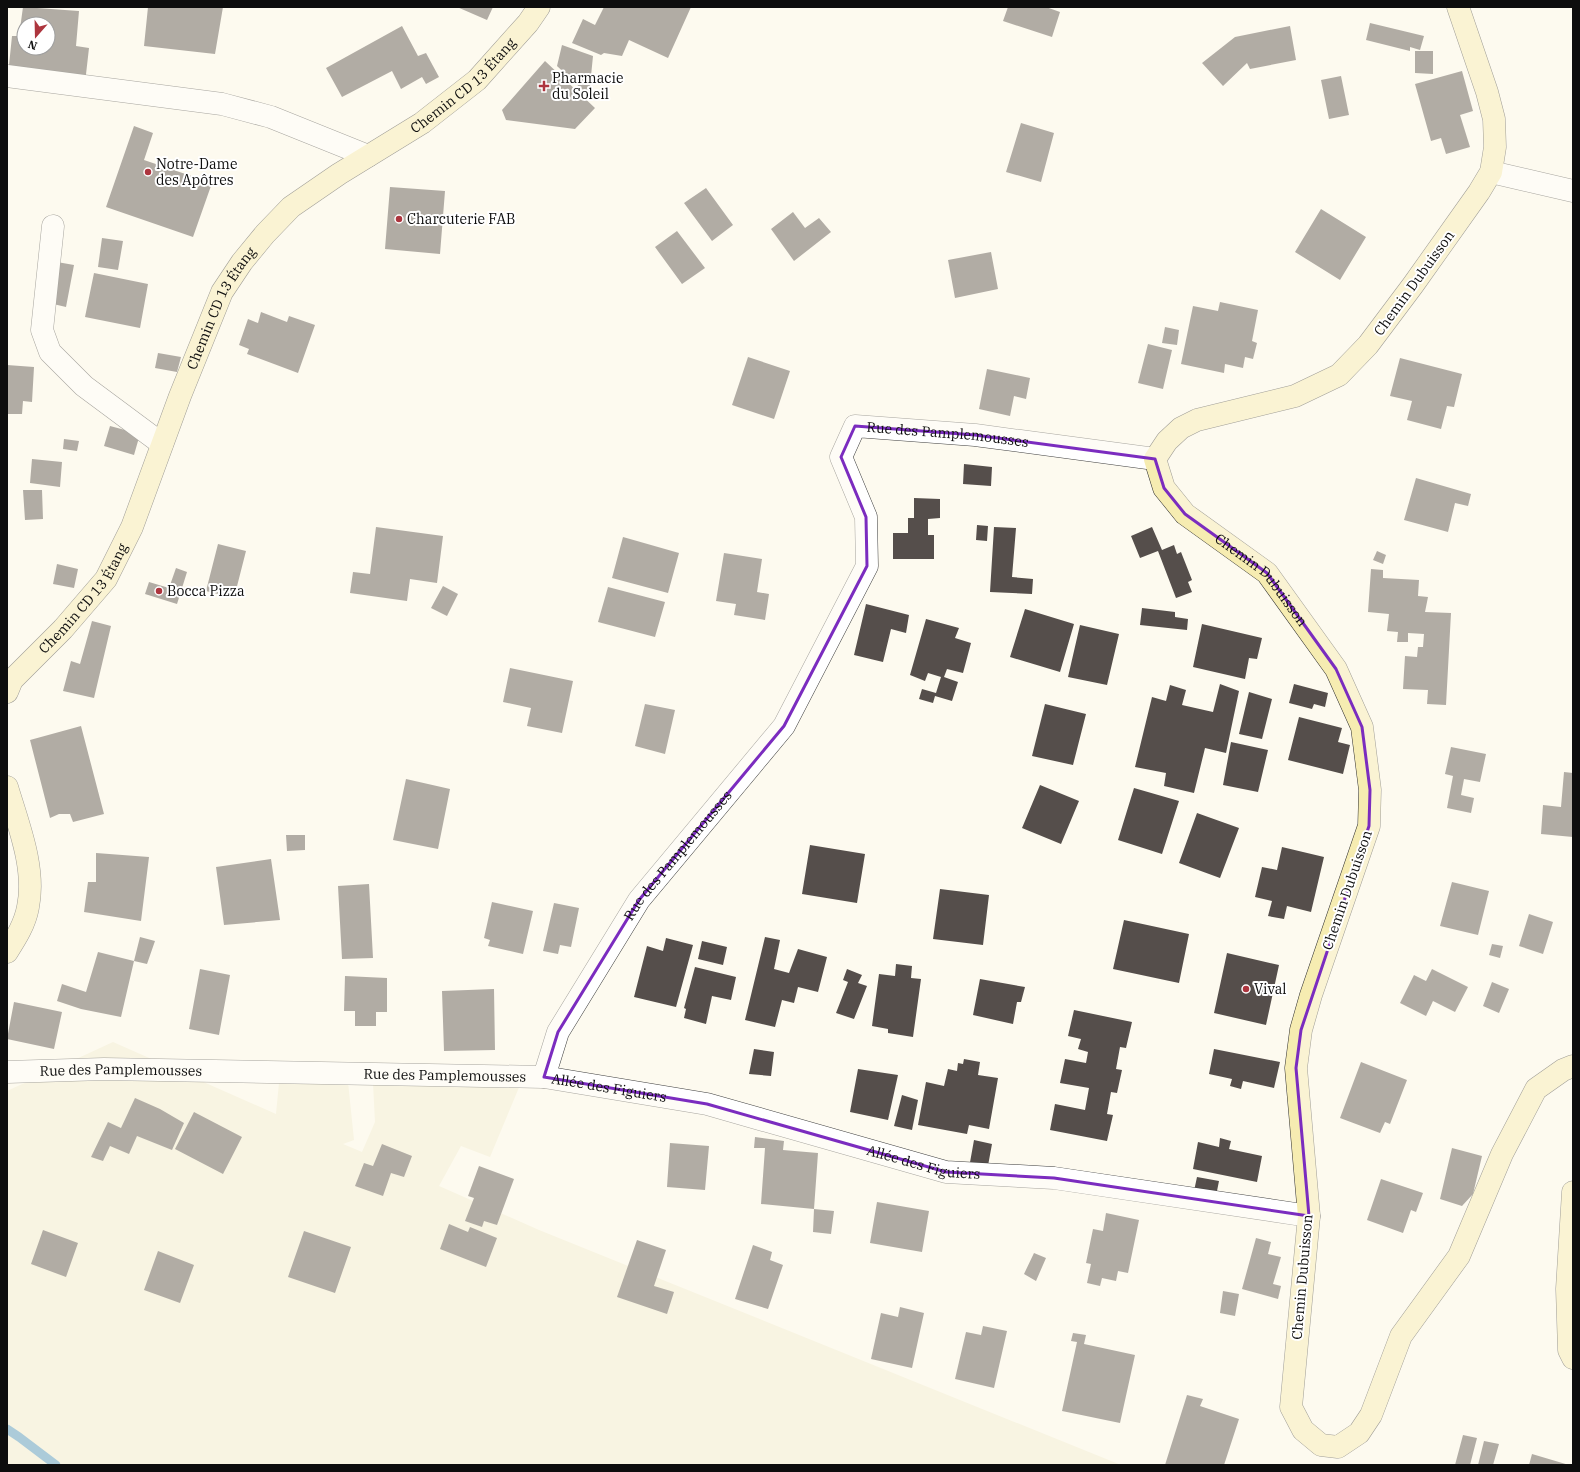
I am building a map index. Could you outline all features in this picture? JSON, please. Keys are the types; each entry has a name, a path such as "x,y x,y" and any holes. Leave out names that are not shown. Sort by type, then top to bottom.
{"main road":[{"name":"Chemin CD 13 Étang","path":"7,692 12,680 63,628 106,579 132,527 162,444 222,292 242,262 265,234 291,207 368,156 422,123 477,80 528,23 539,7"},
{"name":"Chemin Dubuisson","path":"1458,7 1487,92 1494,119 1496,147 1491,172 1479,192 1413,285 1368,344 1338,375 1295,396 1197,420 1181,428 1171,437 1156,459 1164,488 1185,514 1267,574 1336,669 1362,728 1370,790 1369,826 1311,994 1301,1030 1296,1068 1309,1216 1291,1407 1303,1430 1321,1445 1338,1447 1359,1433 1371,1415 1402,1336 1458,1256 1502,1154 1536,1089 1563,1070 1573,1066"},
{"path":"7,787 24,839 30,883 28,908 18,935 7,952"},
{"path":"1573,1192 1567,1289 1569,1350 1573,1358"}],"street":[{"path":"7,76 222,104 271,118 368,156"},
{"path":"1491,172 1573,191"},
{"path":"53,226 42,330 50,352 84,386 162,444"},
{"name":"Rue des Pamplemousses","path":"7,1072 104,1069 544,1077 558,1032 639,900 784,726 867,566 866,517 841,457 855,426 975,435 1156,459"},
{"name":"Allée des Figuiers","path":"544,1077 707,1104 946,1172 1054,1178 1309,1216"}],"highlighted area":[{"path":"855,426 975,435 1155,459 1164,488 1185,514 1267,573 1336,669 1362,727 1370,790 1369,826 1301,1030 1296,1068 1309,1216 1054,1178 946,1172 707,1104 544,1077 558,1032 639,900 784,726 867,566 866,517 841,457"}],"shaded area":[{"path":"113,1042 276,1114 279,1083 348,1082 354,1140 343,1144 362,1152 375,1122 373,1083 520,1085 490,1157 461,1146 439,1186 539,1230 1121,1465 7,1465 7,1091"}],"building":[{"path":"23,7 79,11 76,46 89,48 85,83 8,75 12,36 16,36 16,56 56,56 56,16 22,16"},
{"path":"148,7 223,7 215,54 144,46"},
{"path":"457,7 493,7 487,20"},
{"path":"604,7 691,7 668,58 629,40 622,56 604,53 601,55 572,43 583,19 595,25"},
{"path":"1008,7 1046,7 1060,12 1052,37 1003,21"},
{"path":"1370,23 1424,36 1420,50 1410,47 1410,51 1366,40"},
{"path":"402,26 418,56 426,53 439,77 426,84 422,77 401,89 392,71 342,97 326,68"},
{"path":"1290,26 1296,60 1250,69 1247,63 1223,86 1202,63 1235,37"},
{"path":"562,45 593,56 589,96 557,66"},
{"path":"1415,51 1433,51 1433,74 1415,73"},
{"path":"545,61 595,108 575,129 506,120 502,110"},
{"path":"1462,71 1473,111 1460,115 1470,147 1446,154 1441,138 1431,141 1415,84"},
{"path":"1341,76 1349,115 1329,119 1321,80"},
{"path":"1021,123 1054,133 1041,182 1006,172"},
{"name":"Notre-Dame des Apôtres","path":"134,126 153,133 144,160 212,183 193,237 106,207"},
{"path":"390,187 445,191 440,254 385,249"},
{"path":"706,188 733,225 712,241 684,203"},
{"path":"1321,209 1366,237 1340,280 1295,252"},
{"path":"793,212 805,228 819,218 831,232 794,261 771,229"},
{"path":"677,231 705,268 682,284 655,247"},
{"path":"102,238 123,241 118,270 98,267"},
{"path":"991,252 998,289 955,298 948,260"},
{"path":"57,262 74,265 66,307 49,303"},
{"path":"94,273 148,284 140,328 85,317"},
{"path":"1220,302 1258,310 1252,341 1257,343 1253,359 1245,357 1243,368 1225,364 1224,373 1181,364 1193,306 1218,311"},
{"path":"261,312 287,322 289,316 315,325 298,373 247,354 249,349 239,345 248,319 258,323"},
{"path":"1165,327 1179,330 1177,345 1162,343"},
{"path":"1148,344 1172,350 1163,389 1138,383"},
{"path":"158,353 181,357 177,372 155,368"},
{"path":"748,357 790,371 774,419 732,405"},
{"path":"1400,358 1462,374 1454,407 1447,406 1441,429 1407,420 1412,401 1390,396"},
{"path":"7,365 34,367 32,402 23,401 22,414 7,414"},
{"path":"987,369 1030,378 1026,399 1014,396 1010,416 979,409"},
{"path":"110,426 140,434 134,455 104,446"},
{"path":"64,439 79,441 77,451 63,449"},
{"path":"32,459 62,462 60,487 30,483"},
{"path":"964,464 992,467 991,486 963,484"},
{"path":"1416,478 1471,494 1468,506 1455,503 1448,532 1404,520"},
{"path":"23,490 42,490 43,519 25,520"},
{"path":"914,498 940,499 940,518 928,519 928,535 934,535 934,559 893,559 893,533 908,533 908,518 914,518"},
{"path":"977,525 988,526 987,541 976,540"},
{"path":"376,527 443,536 437,583 410,579 407,601 350,593 353,572 370,574"},
{"path":"994,527 1016,528 1012,577 1033,579 1032,594 990,592"},
{"path":"1152,527 1162,550 1174,545 1177,554 1181,552 1192,580 1188,582 1192,592 1176,598 1158,551 1140,558 1131,536"},
{"path":"623,537 679,553 668,593 612,578"},
{"path":"218,544 246,551 234,598 206,591"},
{"path":"1377,551 1386,555 1383,564 1373,560"},
{"path":"724,553 762,559 757,592 769,594 765,620 734,615 736,604 716,601"},
{"path":"57,564 78,569 74,588 53,584"},
{"path":"176,568 187,572 177,604 145,594 149,582 169,588"},
{"path":"1371,569 1383,570 1383,578 1419,580 1418,596 1428,597 1425,612 1451,613 1446,705 1427,704 1428,690 1403,689 1405,656 1417,657 1418,647 1423,647 1424,634 1408,633 1408,642 1397,642 1398,632 1387,631 1389,614 1368,612"},
{"path":"443,586 458,594 447,616 431,608"},
{"path":"608,587 665,602 655,637 598,622"},
{"path":"866,604 909,615 906,633 891,629 883,662 854,655"},
{"path":"1142,608 1175,612 1175,617 1188,619 1187,630 1140,625"},
{"path":"1025,609 1074,624 1060,672 1010,657"},
{"path":"926,619 959,628 955,638 971,643 963,673 947,669 944,677 958,682 952,701 935,696 933,703 919,699 922,689 936,693 941,677 928,673 925,681 910,675"},
{"path":"92,621 111,626 94,698 63,691 71,661 80,664"},
{"path":"1202,624 1262,638 1257,659 1249,658 1245,679 1193,667"},
{"path":"1080,625 1119,634 1107,685 1068,677"},
{"path":"510,668 573,681 562,733 527,726 531,708 503,702"},
{"path":"1220,684 1239,691 1226,753 1205,748 1194,793 1164,786 1166,773 1135,767 1152,697 1166,701 1170,685 1186,690 1182,705 1213,712"},
{"path":"1294,684 1328,693 1325,707 1314,704 1312,709 1289,703"},
{"path":"1249,692 1272,699 1262,739 1239,734"},
{"path":"645,704 675,710 665,754 635,746"},
{"path":"1045,704 1086,714 1073,765 1032,756"},
{"path":"1299,717 1342,728 1338,742 1350,745 1343,774 1288,760"},
{"path":"81,726 104,814 73,822 70,814 59,814 50,818 30,740"},
{"path":"1231,742 1268,750 1258,792 1223,785"},
{"path":"1451,747 1486,754 1480,782 1464,779 1461,795 1474,798 1471,813 1447,808 1453,776 1445,774"},
{"path":"1564,772 1573,773 1573,837 1541,834 1543,805 1561,807"},
{"path":"406,779 450,789 438,849 393,840"},
{"path":"1040,785 1079,801 1061,844 1022,828"},
{"path":"1134,788 1179,801 1162,854 1118,840"},
{"path":"1197,813 1239,828 1220,878 1179,863"},
{"path":"286,835 305,835 305,850 287,851"},
{"path":"810,845 865,854 857,903 802,894"},
{"path":"1282,847 1324,857 1311,912 1287,906 1284,919 1268,916 1272,901 1255,897 1262,867 1277,870"},
{"path":"96,853 149,857 141,921 84,912 88,882 96,882"},
{"path":"271,859 280,920 224,925 216,867"},
{"path":"1452,882 1489,891 1478,935 1440,926"},
{"path":"369,884 373,958 342,959 338,886"},
{"path":"940,889 989,895 983,945 933,939"},
{"path":"492,902 533,911 523,954 488,946 490,940 484,938"},
{"path":"554,903 579,908 571,947 560,945 558,954 543,951"},
{"path":"1529,914 1553,922 1543,954 1519,946"},
{"path":"1124,920 1189,934 1179,983 1113,969"},
{"path":"140,937 155,941 147,964 134,961"},
{"path":"765,937 780,940 774,969 789,973 798,949 827,957 818,992 798,987 794,1003 782,1000 775,1027 745,1020"},
{"path":"666,938 693,945 676,1007 634,997 647,946 663,951"},
{"path":"702,941 727,947 723,965 698,959"},
{"path":"1492,944 1503,946 1500,958 1489,955"},
{"path":"98,952 134,961 121,1017 81,1009 57,1001 62,984 86,992"},
{"name":"Vival","path":"1227,953 1279,965 1266,1025 1214,1013"},
{"path":"896,964 912,966 911,978 921,979 913,1037 888,1033 888,1029 872,1026 879,974 895,976"},
{"path":"695,967 736,977 731,1000 712,996 706,1024 684,1018 686,1009 684,1008"},
{"path":"200,969 230,975 219,1035 189,1029"},
{"path":"847,969 862,975 858,983 867,986 854,1019 836,1013 848,982 843,980"},
{"path":"1432,969 1468,987 1455,1012 1433,1001 1426,1016 1400,1003 1414,975 1426,981"},
{"path":"345,976 387,978 387,1012 376,1012 376,1026 355,1026 355,1011 344,1011"},
{"path":"980,979 1025,987 1021,1002 1017,1002 1013,1024 973,1015"},
{"path":"1492,982 1509,989 1499,1013 1483,1006"},
{"path":"494,989 495,1050 444,1051 442,991"},
{"path":"14,1002 62,1012 54,1049 7,1039"},
{"path":"1074,1010 1132,1022 1126,1048 1120,1047 1116,1069 1122,1070 1117,1093 1111,1092 1107,1114 1113,1115 1107,1141 1050,1130 1055,1104 1085,1110 1089,1088 1060,1083 1065,1059 1086,1063 1088,1052 1078,1049 1081,1039 1068,1036"},
{"path":"754,1049 774,1052 771,1076 749,1074"},
{"path":"1214,1049 1280,1062 1274,1088 1243,1081 1241,1089 1230,1086 1232,1079 1209,1074"},
{"path":"964,1059 980,1062 978,1075 998,1078 989,1129 969,1125 967,1134 918,1125 926,1082 944,1086 948,1069 957,1071 958,1063 963,1064"},
{"path":"1361,1062 1407,1080 1390,1124 1385,1122 1380,1133 1340,1118"},
{"path":"858,1069 898,1075 888,1120 850,1112"},
{"path":"902,1095 918,1100 912,1130 894,1126"},
{"path":"135,1098 160,1109 184,1123 172,1150 137,1136 129,1154 110,1146 103,1161 91,1157 108,1122 121,1128"},
{"path":"194,1112 242,1137 223,1174 175,1149"},
{"path":"755,1137 784,1141 783,1150 818,1153 814,1209 761,1204 765,1148 754,1148"},
{"path":"1220,1138 1231,1141 1229,1149 1262,1156 1257,1182 1193,1169 1198,1142 1219,1147"},
{"path":"974,1140 992,1144 987,1171 969,1168"},
{"path":"670,1143 709,1146 705,1190 667,1187"},
{"path":"382,1144 412,1156 404,1177 391,1173 383,1196 355,1186 364,1163 373,1166"},
{"path":"1452,1148 1482,1156 1473,1194 1462,1206 1440,1199"},
{"path":"479,1166 514,1179 497,1225 484,1221 482,1227 465,1221 474,1198 468,1196"},
{"path":"1197,1177 1219,1181 1216,1196 1194,1191"},
{"path":"1381,1179 1423,1193 1416,1212 1411,1210 1403,1233 1367,1220"},
{"path":"877,1202 929,1211 922,1252 870,1243"},
{"path":"814,1209 834,1211 831,1234 813,1232"},
{"path":"1106,1213 1139,1220 1128,1273 1118,1271 1116,1281 1102,1278 1100,1286 1087,1283 1091,1264 1086,1263 1093,1229 1103,1231"},
{"path":"449,1224 468,1232 470,1227 497,1238 486,1267 440,1249"},
{"path":"43,1230 78,1243 66,1277 31,1264"},
{"path":"304,1231 351,1247 335,1293 288,1277"},
{"path":"1256,1238 1271,1242 1268,1254 1281,1257 1273,1284 1281,1286 1278,1299 1242,1289"},
{"path":"637,1240 666,1250 654,1286 674,1292 667,1314 617,1297"},
{"path":"753,1245 772,1252 770,1260 783,1265 768,1309 735,1299"},
{"path":"158,1251 194,1265 180,1303 144,1290"},
{"path":"1034,1253 1046,1258 1036,1281 1024,1274"},
{"path":"1223,1291 1239,1294 1235,1316 1220,1313"},
{"path":"900,1307 924,1313 912,1368 871,1359 881,1313 898,1317"},
{"path":"983,1326 1007,1331 994,1388 955,1379 966,1332 981,1335"},
{"path":"1073,1333 1086,1335 1084,1344 1135,1355 1120,1423 1062,1411 1077,1342 1071,1341"},
{"path":"1187,1395 1203,1399 1200,1406 1239,1419 1224,1465 1165,1465"},
{"path":"1463,1435 1477,1438 1470,1465 1455,1465"},
{"path":"1484,1441 1499,1444 1493,1465 1478,1465"},
{"path":"1532,1454 1569,1465 1529,1465"}],"waterway":[{"path":"7,1429 56,1465"}],"place":[{"name":"Pharmacie du Soleil","path":"544,86"},
{"name":"Notre-Dame des Apôtres","path":"148,172"},
{"name":"Charcuterie FAB","path":"399,219"},
{"name":"Bocca Pizza","path":"159,591"},
{"name":"Vival","path":"1246,989"}]}
